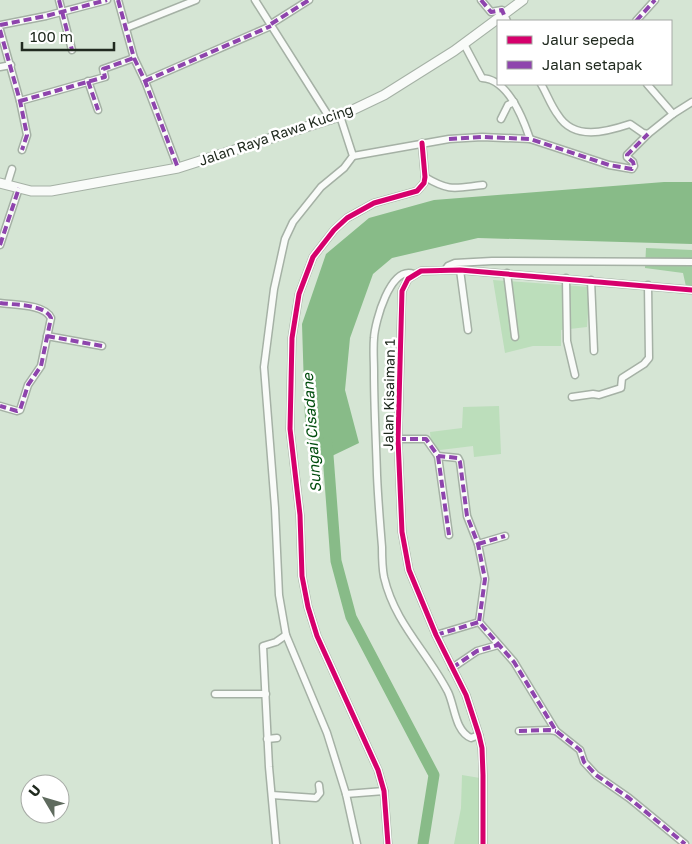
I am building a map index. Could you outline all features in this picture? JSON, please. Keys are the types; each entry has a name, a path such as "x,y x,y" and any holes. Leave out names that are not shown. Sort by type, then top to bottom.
{"street":[{"path":"59,0 72,50"},
{"path":"0,25 63,12 107,0"},
{"path":"118,0 134,58 145,81 178,168"},
{"path":"126,28 196,0"},
{"path":"255,0 331,120"},
{"path":"145,81 271,25 309,0"},
{"path":"481,0 491,12 502,10 506,18"},
{"name":"Jalan Raya Rawa Kucing","path":"506,18 523,0"},
{"path":"637,20 655,0"},
{"name":"Jalan Raya Rawa Kucing","path":"3,184 31,191 51,191 178,168 331,120 384,95 497,24"},
{"path":"0,31 20,101 27,134 22,150"},
{"path":"464,44 482,78 489,78 497,84"},
{"path":"20,101 104,77 103,69 134,58"},
{"path":"0,67 10,65"},
{"path":"88,81 98,110"},
{"path":"499,85 514,102 530,139"},
{"path":"542,85 558,117 577,131 587,133 612,130 630,124 643,133 648,134"},
{"path":"648,85 673,114"},
{"path":"501,119 508,105 514,102"},
{"path":"357,844 346,794 328,734 286,635 279,595 275,508 264,376 274,289 285,239 293,222 321,187 344,168 353,156 422,143 482,136 530,139 609,165 632,169 634,166 627,155 648,134 692,102"},
{"path":"340,116 353,156"},
{"path":"388,844 384,791 378,770 317,636 308,607 302,576 300,514 290,429 292,338 299,294 313,257 334,230 347,218 374,203 416,191 424,183 426,177 422,143"},
{"path":"3,184 12,169"},
{"path":"426,177 450,189 483,185"},
{"path":"0,245 19,188"},
{"path":"445,270 448,266 455,263 492,261 692,262"},
{"path":"479,735 471,738 462,732 449,694 434,668 410,636 394,609 384,576 378,507 374,337 386,293 401,276 408,273 445,270 507,273 692,290"},
{"path":"460,270 468,330"},
{"path":"507,273 515,337"},
{"name":"Jalan Kisaiman 1","path":"414,274 408,279 402,291 398,439 403,542 409,570 436,636 466,695 479,735 483,766 483,844"},
{"path":"566,278 567,341 575,375"},
{"path":"591,280 594,351"},
{"path":"572,397 599,395 621,388 622,378 644,364 649,358 648,286"},
{"path":"0,303 38,308 47,312 51,318 42,366 28,385 20,410 17,411 0,406"},
{"path":"47,336 102,346"},
{"path":"398,439 426,439 438,456 449,535"},
{"path":"438,456 458,458 460,462 467,516 478,544 485,579 479,622 514,662 556,731 580,750 584,762 596,775 629,798 685,844"},
{"path":"478,544 505,536"},
{"path":"436,636 479,622"},
{"path":"276,844 263,646 276,642 286,635"},
{"path":"452,668 477,651 498,645"},
{"path":"215,694 266,694"},
{"path":"519,730 556,731"},
{"path":"268,739 277,738"},
{"path":"272,795 316,798 320,793 319,785"},
{"path":"346,794 384,791"}],"shaded area":[{"path":"646,248 692,250 692,291 687,291 683,273 645,268"},
{"path":"493,280 590,287 587,327 561,330 561,346 533,346 505,353"},
{"path":"499,406 501,454 474,457 473,446 432,451 430,432 462,428 463,407"},
{"path":"462,775 486,779 484,844 454,844 461,808"}],"water":[{"path":"664,182 692,182 692,244 478,238 392,258 373,274 350,338 345,390 359,443 311,466 305,420 302,324 326,254 369,218 434,200"}],"waterway":[{"name":"Sungai Cisadane","path":"327,442 336,561 351,617 434,775 423,844"}],"marked path":[{"path":"59,0 72,50"},
{"path":"0,25 46,16 107,0"},
{"path":"118,0 134,58 145,81 178,168"},
{"path":"271,24 309,0"},
{"path":"481,0 491,12 502,10 504,15"},
{"path":"637,20 655,0"},
{"path":"145,81 271,26"},
{"path":"0,30 20,101 27,135 22,150"},
{"path":"20,101 105,77 103,69 134,58"},
{"path":"88,81 98,110"},
{"path":"449,139 482,137 530,139 609,165 632,169 634,166 633,162 627,155 648,134"},
{"path":"0,245 19,188"},
{"path":"0,303 36,308 48,313 51,318 41,366 28,385 20,410 17,411 0,406"},
{"path":"47,336 102,346"},
{"path":"398,439 426,439 438,456 458,458 467,516 478,544 485,579 479,622 514,662 556,731 580,750 584,762 596,775 629,798 685,844"},
{"path":"438,456 449,535"},
{"path":"478,544 505,536"},
{"path":"436,635 479,622"},
{"path":"452,668 477,651 498,645"},
{"path":"519,731 556,731"}],"cycle path":[{"path":"388,844 384,791 378,770 317,636 308,607 302,576 300,515 290,429 292,338 299,294 313,257 334,230 347,218 374,203 417,191 424,183 425,177 422,143"},
{"path":"483,844 483,775 482,748 479,735 466,695 436,635 409,570 402,532 398,439 402,291 408,279 421,271 460,270 692,290"}]}
